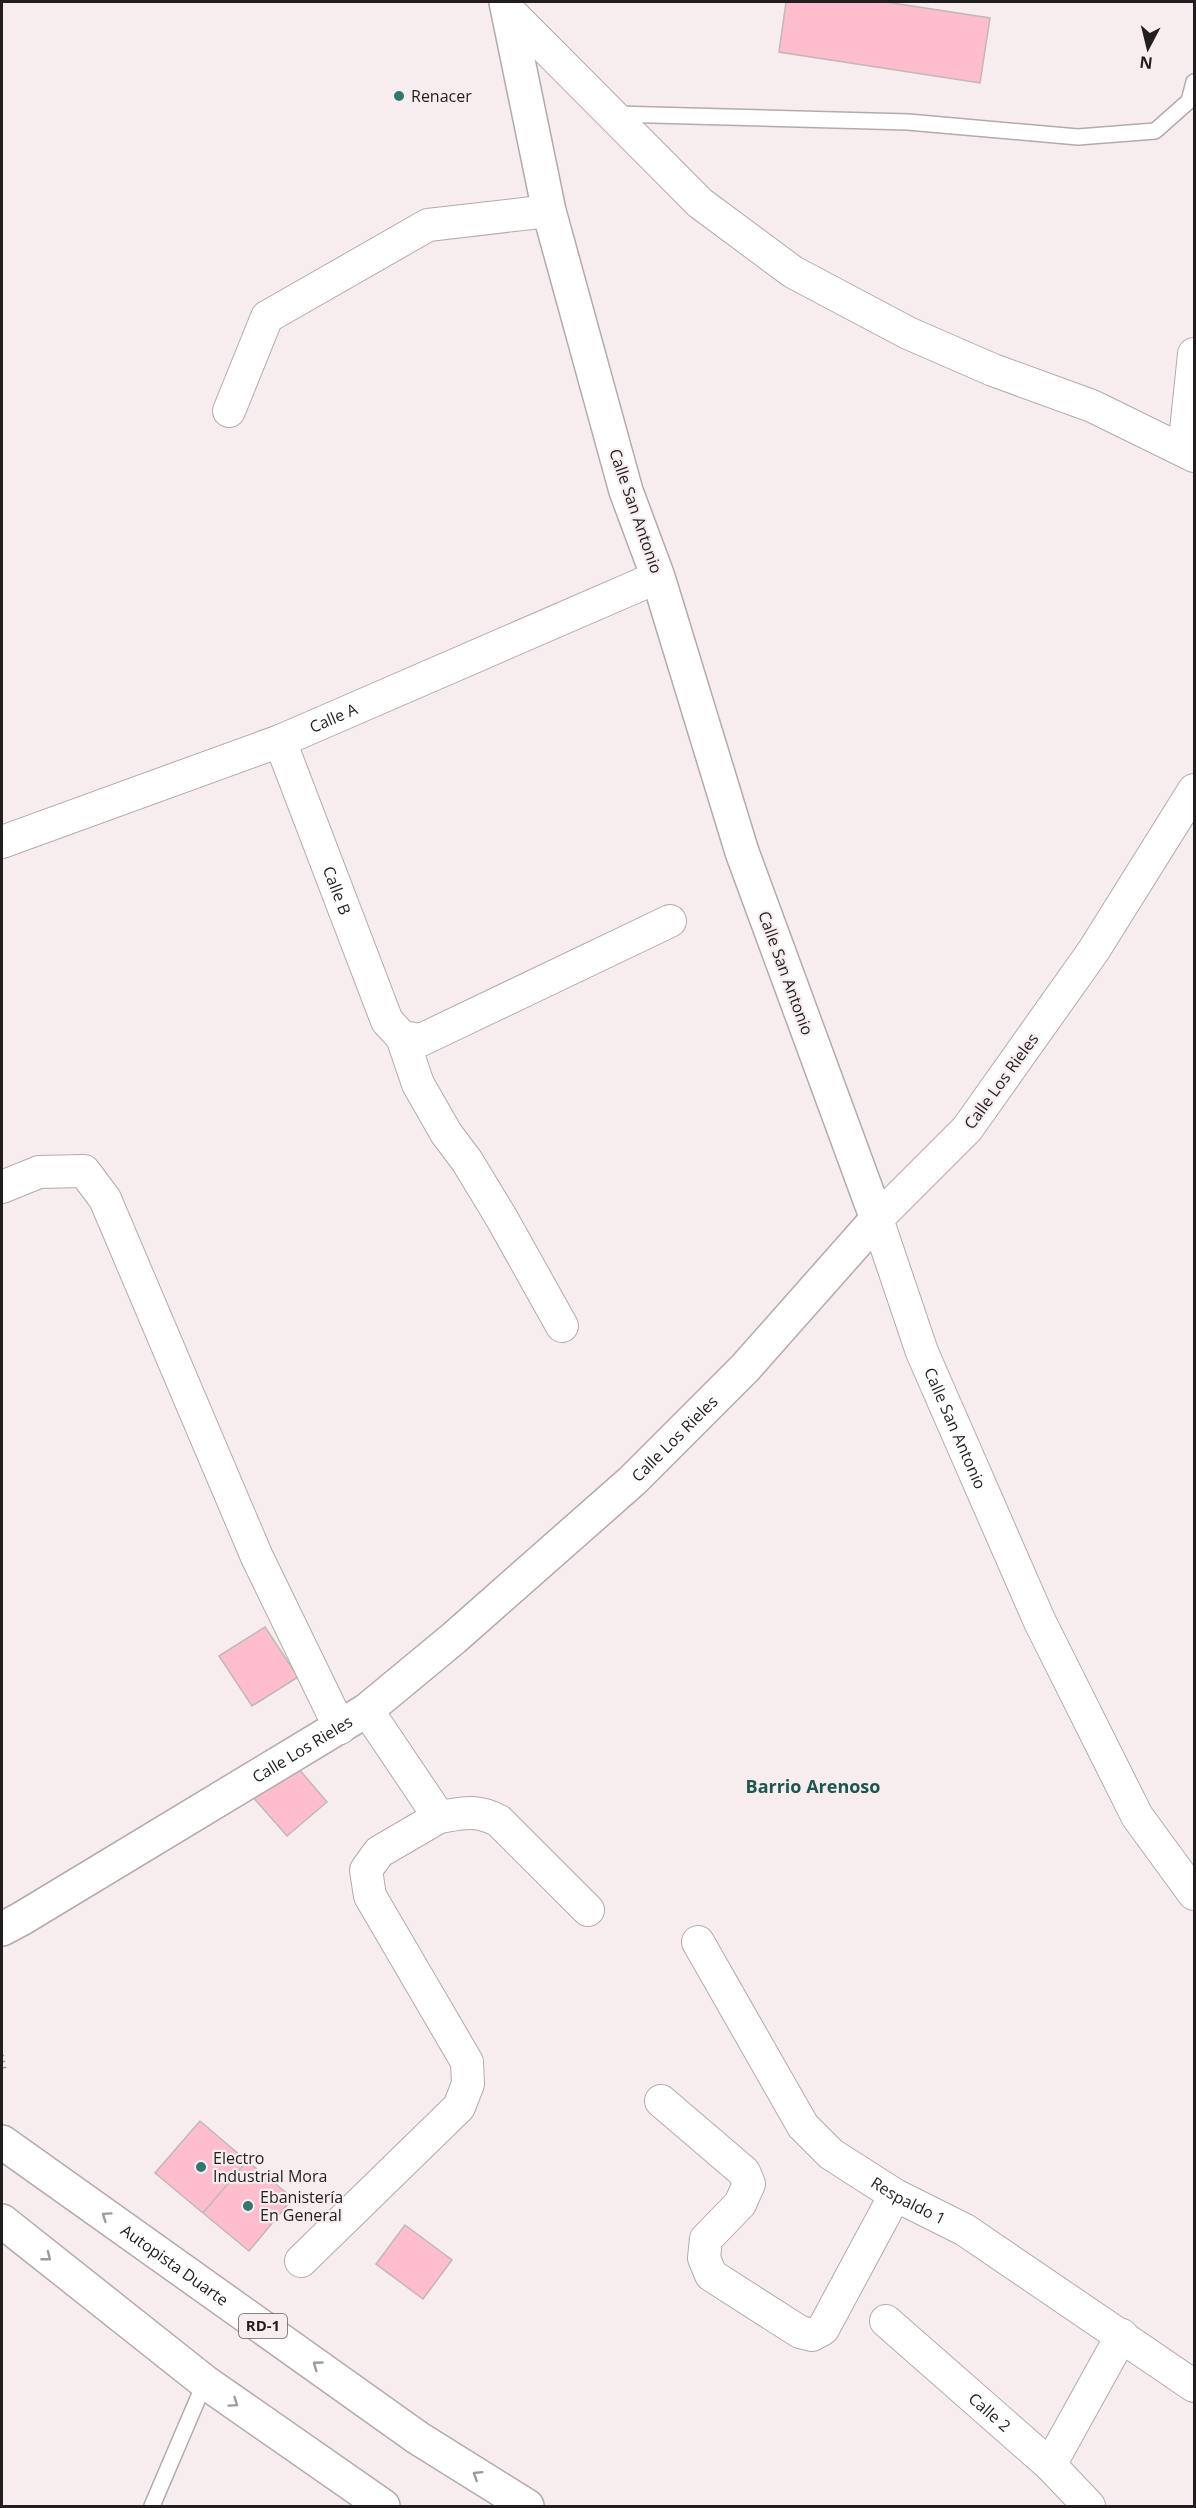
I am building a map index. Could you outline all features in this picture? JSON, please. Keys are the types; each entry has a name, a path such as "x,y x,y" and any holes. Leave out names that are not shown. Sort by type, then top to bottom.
{"main road":[{"name":"Calle San Antonio","path":"508,7 549,211 626,491 658,577 742,852 877,1219"},
{"name":"Calle Los Rieles","path":"2,1929 367,1710 454,1638 632,1481 745,1368 877,1219"},
{"name":"Autopista Duarte","path":"2,2142 418,2438 527,2506"},
{"path":"2,2221 205,2382 383,2506"}],"street":[{"path":"508,7 700,203 793,272 908,333 993,370 1092,406 1189,453 1194,354"},
{"path":"229,411 267,316 428,225 549,211"},
{"name":"Calle A","path":"2,842 280,741 658,577"},
{"name":"Calle B","path":"280,741 387,1021 402,1037 418,1084 446,1133 467,1161 495,1208 562,1326"},
{"name":"Calle Los Rieles","path":"877,1219 967,1129 1095,950 1194,790"},
{"path":"402,1037 421,1040 670,921"},
{"path":"2,1187 39,1172 84,1171 105,1199 257,1557 340,1728"},
{"name":"Calle San Antonio","path":"877,1219 921,1352 1040,1622 1137,1816 1194,1894"},
{"path":"367,1710 439,1817"},
{"path":"301,2261 459,2107 468,2084 467,2062 370,1896 366,1870 379,1852 439,1817 469,1812 485,1814 499,1821 588,1910"},
{"name":"Respaldo 1","path":"698,1942 803,2126 831,2154 895,2194 965,2230 1194,2386"},
{"path":"661,2101 744,2172 749,2184 740,2204 706,2239 704,2258 711,2275 800,2332 812,2335 823,2329 895,2194"},
{"name":"Calle 2","path":"886,2321 1050,2465 1089,2506"},
{"path":"1050,2465 1122,2335"}],"lane":[{"path":"614,114 908,122 1078,136 1155,131 1189,101 1194,82"},
{"path":"152,2506 205,2382"}],"path":[{"path":"2,2055 5,2071 2,2069"}],"building":[{"path":"786,2 886,2 990,18 980,83 779,52"},
{"path":"265,1627 298,1677 252,1706 219,1656"},
{"path":"292,1761 327,1802 287,1836 252,1796"},
{"name":"Electro Industrial Mora","path":"200,2121 247,2161 203,2213 155,2173"},
{"name":"Ebanistería En General","path":"247,2161 293,2198 249,2251 203,2213"},
{"path":"405,2225 452,2260 423,2299 376,2264"}],"place":[{"name":"Renacer","path":"399,96"},
{"name":"Electro Industrial Mora","path":"201,2167"},
{"name":"Ebanistería En General","path":"248,2206"}],"district":[{"name":"Barrio Arenoso","path":"813,1787"}]}
